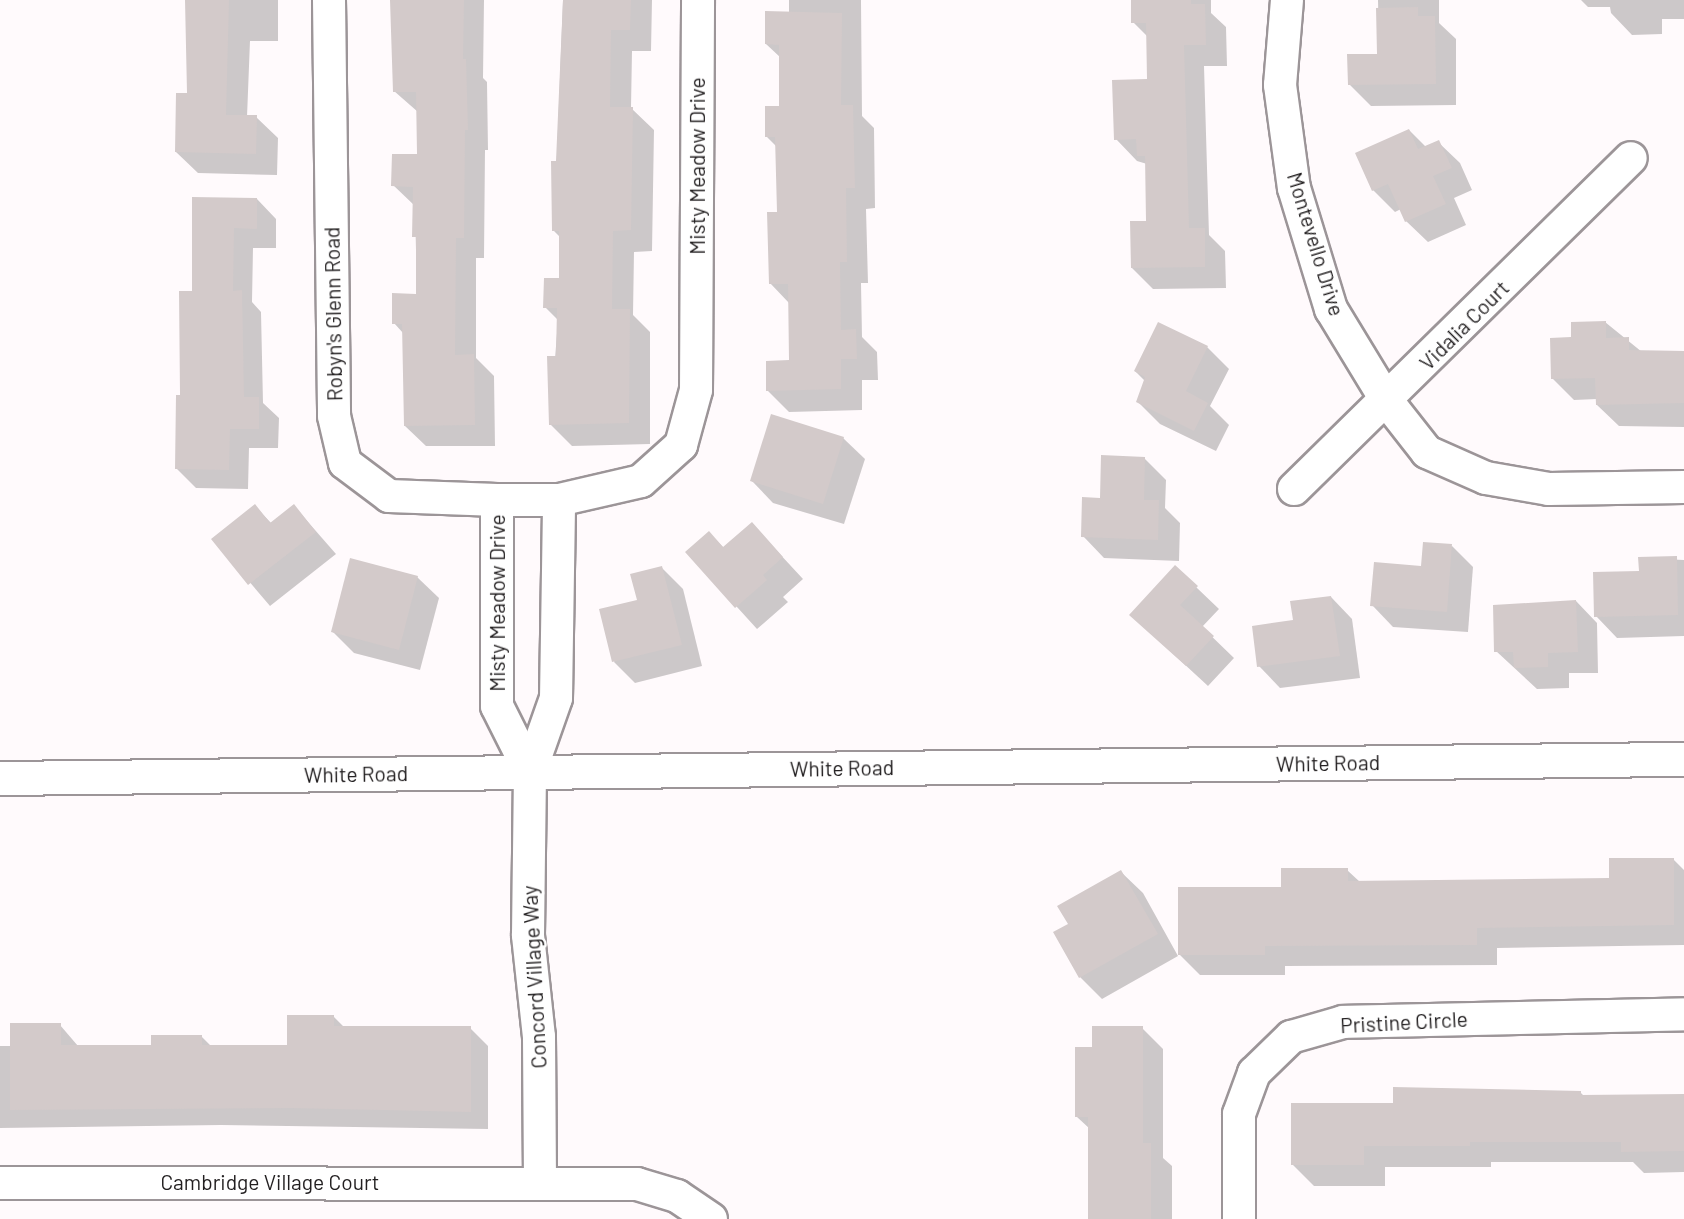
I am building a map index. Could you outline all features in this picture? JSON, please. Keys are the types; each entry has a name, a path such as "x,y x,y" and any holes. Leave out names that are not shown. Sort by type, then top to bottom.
{"street":[{"name":"Robyn's Glenn Road","path":"329,0 334,416 345,464 389,496 497,500"},
{"name":"Misty Meadow Drive","path":"530,772 497,706 497,500 559,500 641,482 681,445 696,390 698,0"},
{"name":"Montevello Drive","path":"1287,0 1280,85 1294,188 1332,309 1387,401 1427,452 1486,478 1549,489 1684,487"},
{"name":"Vidalia Court","path":"1294,489 1387,401 1631,158"},
{"path":"530,772 556,698 559,500"},
{"name":"White Road","path":"0,778 1684,759"},
{"name":"Concord Village Way","path":"530,772 528,935 539,1037 540,1182"},
{"name":"Pristine Circle","path":"1239,1219 1239,1114 1254,1073 1291,1037 1343,1022 1684,1014"},
{"name":"Cambridge Village Court","path":"0,1183 540,1182 637,1184 677,1196 711,1219"}],"building":[{"path":"185,0 229,0 226,115 257,115 256,154 175,152 176,93 187,93"},
{"path":"390,0 464,0 463,59 466,59 468,130 465,130 464,238 456,238 455,355 474,354 475,425 404,426 402,324 392,324 392,293 416,294 416,237 412,237 413,187 391,186 392,154 417,154 416,92 393,92"},
{"path":"563,0 631,0 630,30 611,30 610,107 633,107 631,230 613,231 612,309 630,309 629,423 549,425 547,356 556,356 557,308 543,308 544,278 559,278 559,231 552,231 551,161 556,161"},
{"path":"1131,0 1191,0 1191,4 1205,4 1206,45 1184,45 1189,228 1205,228 1205,267 1131,268 1130,221 1146,221 1145,156 1137,156 1136,139 1114,140 1112,80 1147,79 1146,23 1131,23"},
{"path":"1418,7 1418,16 1435,16 1436,84 1348,85 1347,54 1377,54 1376,8"},
{"path":"765,11 842,13 841,105 853,105 855,188 846,188 847,262 840,262 841,330 856,329 857,359 841,359 841,389 766,391 766,361 789,360 788,284 769,284 767,212 777,212 775,137 765,137 765,106 779,106 779,45 765,44"},
{"path":"1409,129 1418,149 1439,140 1452,168 1433,176 1446,204 1405,222 1388,184 1372,191 1355,153"},
{"path":"192,197 257,198 257,229 234,228 233,291 242,290 244,397 259,397 259,429 230,429 229,470 175,469 176,395 180,395 179,291 192,291"},
{"path":"1606,321 1606,338 1629,337 1629,350 1684,351 1684,403 1596,405 1595,378 1551,379 1550,338 1571,337 1571,322"},
{"path":"1158,322 1208,346 1186,391 1208,403 1194,431 1136,402 1145,377 1134,371"},
{"path":"771,414 844,437 823,504 750,481"},
{"path":"1101,455 1145,457 1144,500 1159,500 1158,540 1081,537 1082,497 1100,498"},
{"path":"255,504 270,523 294,504 316,532 248,585 211,539"},
{"path":"752,522 783,557 763,575 767,580 735,608 685,552 709,531 723,547"},
{"path":"1423,542 1452,544 1447,612 1370,606 1374,562 1421,566"},
{"path":"1677,556 1678,615 1594,617 1593,572 1639,571 1638,557"},
{"path":"350,558 418,576 399,650 331,632"},
{"path":"1175,565 1198,586 1180,605 1214,636 1186,666 1129,615"},
{"path":"662,566 682,645 612,662 599,609 637,600 630,574"},
{"path":"1331,596 1340,656 1257,667 1252,626 1293,620 1290,601"},
{"path":"1576,600 1578,652 1548,653 1548,667 1514,668 1513,652 1494,652 1493,605"},
{"path":"1609,858 1674,858 1674,925 1477,928 1477,945 1265,946 1265,955 1178,955 1178,887 1281,887 1281,868 1348,868 1348,881 1609,878"},
{"path":"1121,870 1158,934 1079,978 1053,932 1068,924 1057,906"},
{"path":"287,1015 334,1015 334,1026 471,1026 471,1112 292,1108 10,1110 10,1023 61,1023 61,1045 151,1045 151,1035 202,1035 202,1045 287,1045"},
{"path":"1092,1026 1143,1026 1143,1143 1151,1143 1151,1219 1088,1219 1088,1117 1075,1117 1075,1047 1092,1047"},
{"path":"1393,1087 1581,1091 1581,1095 1684,1094 1684,1151 1621,1152 1621,1142 1470,1142 1470,1146 1364,1146 1364,1165 1291,1165 1291,1103 1393,1103"}]}
